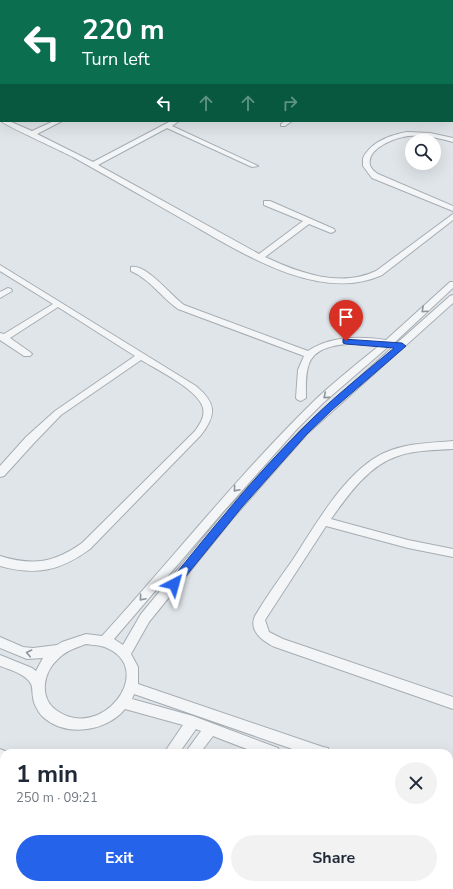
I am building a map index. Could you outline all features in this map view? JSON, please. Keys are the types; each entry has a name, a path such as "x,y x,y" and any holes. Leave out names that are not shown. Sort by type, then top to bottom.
{"street":[{"path":"6,122 93,165 216,235 260,257 307,276 334,280 360,281 379,273 453,216"},
{"path":"32,134 57,122"},
{"path":"93,165 174,122"},
{"path":"283,125 288,122"},
{"path":"168,126 254,166"},
{"path":"453,140 420,134 395,136 383,142 371,151 367,156 366,163 369,170 375,176 453,209"},
{"path":"267,203 332,231"},
{"path":"260,257 308,221"},
{"path":"0,267 184,382 204,397 208,406 209,415 205,424 86,546 75,555 61,562 30,568 15,566 0,561"},
{"path":"134,268 149,276 168,298 181,307 309,356"},
{"path":"104,640 273,449 320,401 388,343 453,284"},
{"path":"125,654 145,618 279,458 329,408 402,346 453,298"},
{"path":"27,354 2,337 58,304"},
{"path":"301,398 303,366 309,356 318,349 331,344 346,341 388,343 402,346"},
{"path":"0,473 30,440 58,413 142,355"},
{"path":"453,445 415,448 401,451 376,462 324,520 259,620 261,630 265,637 279,643 453,703"},
{"path":"324,520 408,544 453,553"},
{"path":"0,642 31,654 40,655 76,641 86,639 104,640 119,648 125,654 132,670 132,688 124,703 109,716 89,724 69,723 60,720 45,708 38,692 38,683 44,664 58,649"},
{"path":"0,660 28,672 38,683"},
{"path":"132,688 311,749"},
{"path":"124,703 193,722 262,749"},
{"path":"174,749 193,722"},
{"path":"195,749 210,729"}],"route":[{"path":"174,584 239,504 279,458 329,408 402,346 388,343 346,341"}]}
